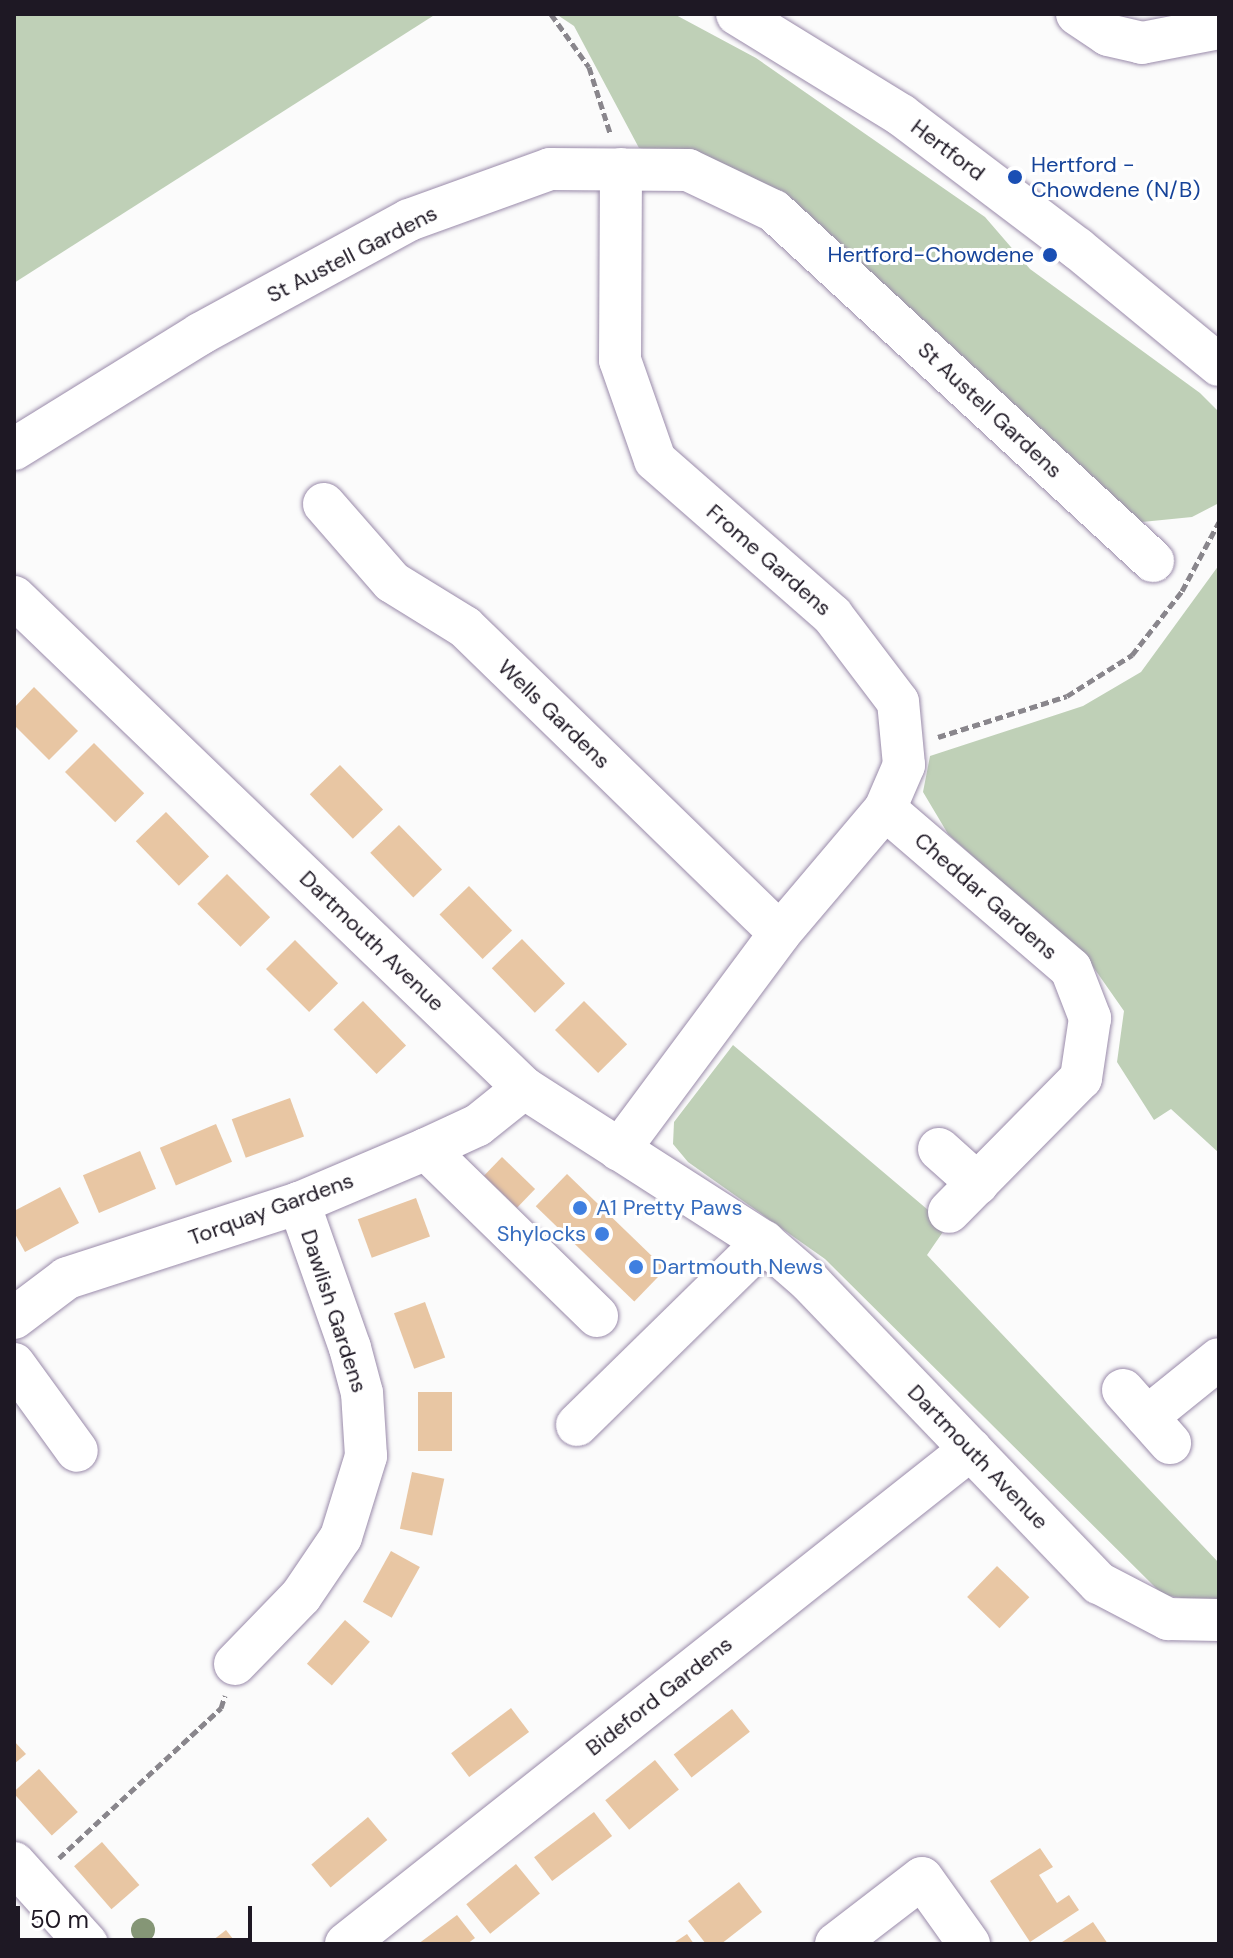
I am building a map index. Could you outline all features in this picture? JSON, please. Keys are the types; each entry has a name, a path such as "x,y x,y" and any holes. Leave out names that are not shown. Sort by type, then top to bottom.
{"street":[{"name":"Hertford","path":"737,14 901,115 1077,248 1219,365"},
{"path":"1077,14 1108,35 1142,43 1219,28"},
{"name":"St Austell Gardens","path":"14,449 200,334 409,220 550,169 688,170 774,211 1153,561"},
{"name":"Frome Gardens","path":"619,1150 780,933 885,809 904,765 898,702 832,615 655,460 620,360 621,169"},
{"name":"Wells Gardens","path":"324,504 392,582 465,627 780,933"},
{"name":"Dartmouth Avenue","path":"14,597 524,1088 764,1242 809,1281 1099,1583 1168,1619 1219,1620"},
{"name":"Cheddar Gardens","path":"885,809 1071,969 1090,1018 1081,1078 963,1198 939,1149"},
{"name":"Torquay Gardens","path":"14,1318 67,1278 299,1203 426,1149 478,1125 524,1088"},
{"path":"426,1149 597,1316"},
{"name":"Dawlish Gardens","path":"235,1664 301,1596 341,1537 366,1456 362,1393 350,1348 299,1203"},
{"path":"577,1425 764,1242"},
{"path":"1147,1417 1219,1359"},
{"path":"14,1364 77,1451"},
{"name":"Bideford Gardens","path":"346,1944 971,1449"},
{"path":"23,1873 87,1944"},
{"path":"836,1944 922,1878 969,1944"}],"path":[{"path":"551,14 589,67 621,169"},
{"path":"902,748 1067,696 1132,655 1182,591 1219,522"},
{"path":"23,1873 221,1708 235,1664"}],"green space":[{"path":"14,14 436,14 14,283"},
{"path":"556,14 674,14 756,58 985,217 1030,269 1200,393 1219,412 1219,503 1192,517 1142,522 1112,509 834,238 737,170 639,148 574,26"},
{"path":"1219,565 1219,1153 1171,1109 1154,1120 1117,1062 1124,1011 1089,961 948,834 923,792 930,756 1083,706 1141,672"},
{"path":"733,1045 947,1226 927,1255 1219,1563 1219,1604 1163,1595 825,1259 688,1162 673,1144 674,1122"}],"building":[{"path":"34,687 78,731 49,760 14,725 14,708"},
{"path":"94,743 144,793 115,822 65,772"},
{"path":"340,765 383,810 353,839 310,794"},
{"path":"166,812 209,857 179,886 136,841"},
{"path":"399,825 442,870 413,897 370,853"},
{"path":"227,874 270,917 240,947 197,904"},
{"path":"469,886 512,931 483,959 440,914"},
{"path":"522,939 565,984 535,1013 492,968"},
{"path":"295,940 338,983 309,1012 266,969"},
{"path":"363,1001 406,1046 377,1074 334,1029"},
{"path":"584,1001 627,1044 598,1073 555,1030"},
{"path":"290,1098 304,1137 246,1158 232,1119"},
{"path":"216,1124 232,1162 176,1186 160,1148"},
{"path":"140,1151 156,1189 99,1213 83,1175"},
{"path":"502,1157 535,1189 517,1208 484,1176"},
{"path":"567,1174 666,1269 634,1302 536,1206"},
{"path":"60,1187 79,1223 25,1252 14,1232 14,1211"},
{"path":"416,1198 430,1237 372,1258 358,1219"},
{"path":"425,1302 445,1357 414,1369 394,1313"},
{"path":"418,1392 452,1392 452,1451 418,1451"},
{"path":"412,1472 444,1479 432,1536 400,1529"},
{"path":"391,1551 420,1567 392,1618 363,1602"},
{"path":"997,1566 1029,1597 999,1628 967,1597"},
{"path":"345,1620 370,1642 332,1685 307,1664"},
{"path":"511,1708 529,1732 469,1777 451,1753"},
{"path":"732,1709 750,1732 692,1777 674,1755"},
{"path":"14,1741 26,1754 14,1764"},
{"path":"655,1760 679,1790 629,1830 605,1800"},
{"path":"39,1769 78,1812 52,1836 14,1794"},
{"path":"594,1812 612,1836 552,1881 534,1857"},
{"path":"368,1817 387,1840 331,1888 311,1865"},
{"path":"102,1842 139,1885 111,1909 74,1866"},
{"path":"1040,1848 1053,1867 1039,1875 1057,1903 1069,1895 1079,1910 1030,1942 990,1881"},
{"path":"516,1864 540,1894 490,1934 466,1904"},
{"path":"739,1882 762,1912 721,1944 706,1944 688,1921"},
{"path":"457,1915 475,1938 467,1944 418,1944"},
{"path":"1093,1922 1108,1944 1059,1944"},
{"path":"226,1930 237,1944 208,1944"},
{"path":"687,1934 694,1944 672,1944"}],"place":[{"name":"Hertford - Chowdene (N/B)","path":"1015,177"},
{"name":"Hertford-Chowdene","path":"1050,255"},
{"name":"A1 Pretty Paws","path":"580,1208"},
{"name":"Shylocks","path":"602,1234"},
{"name":"Dartmouth News","path":"636,1267"}]}
